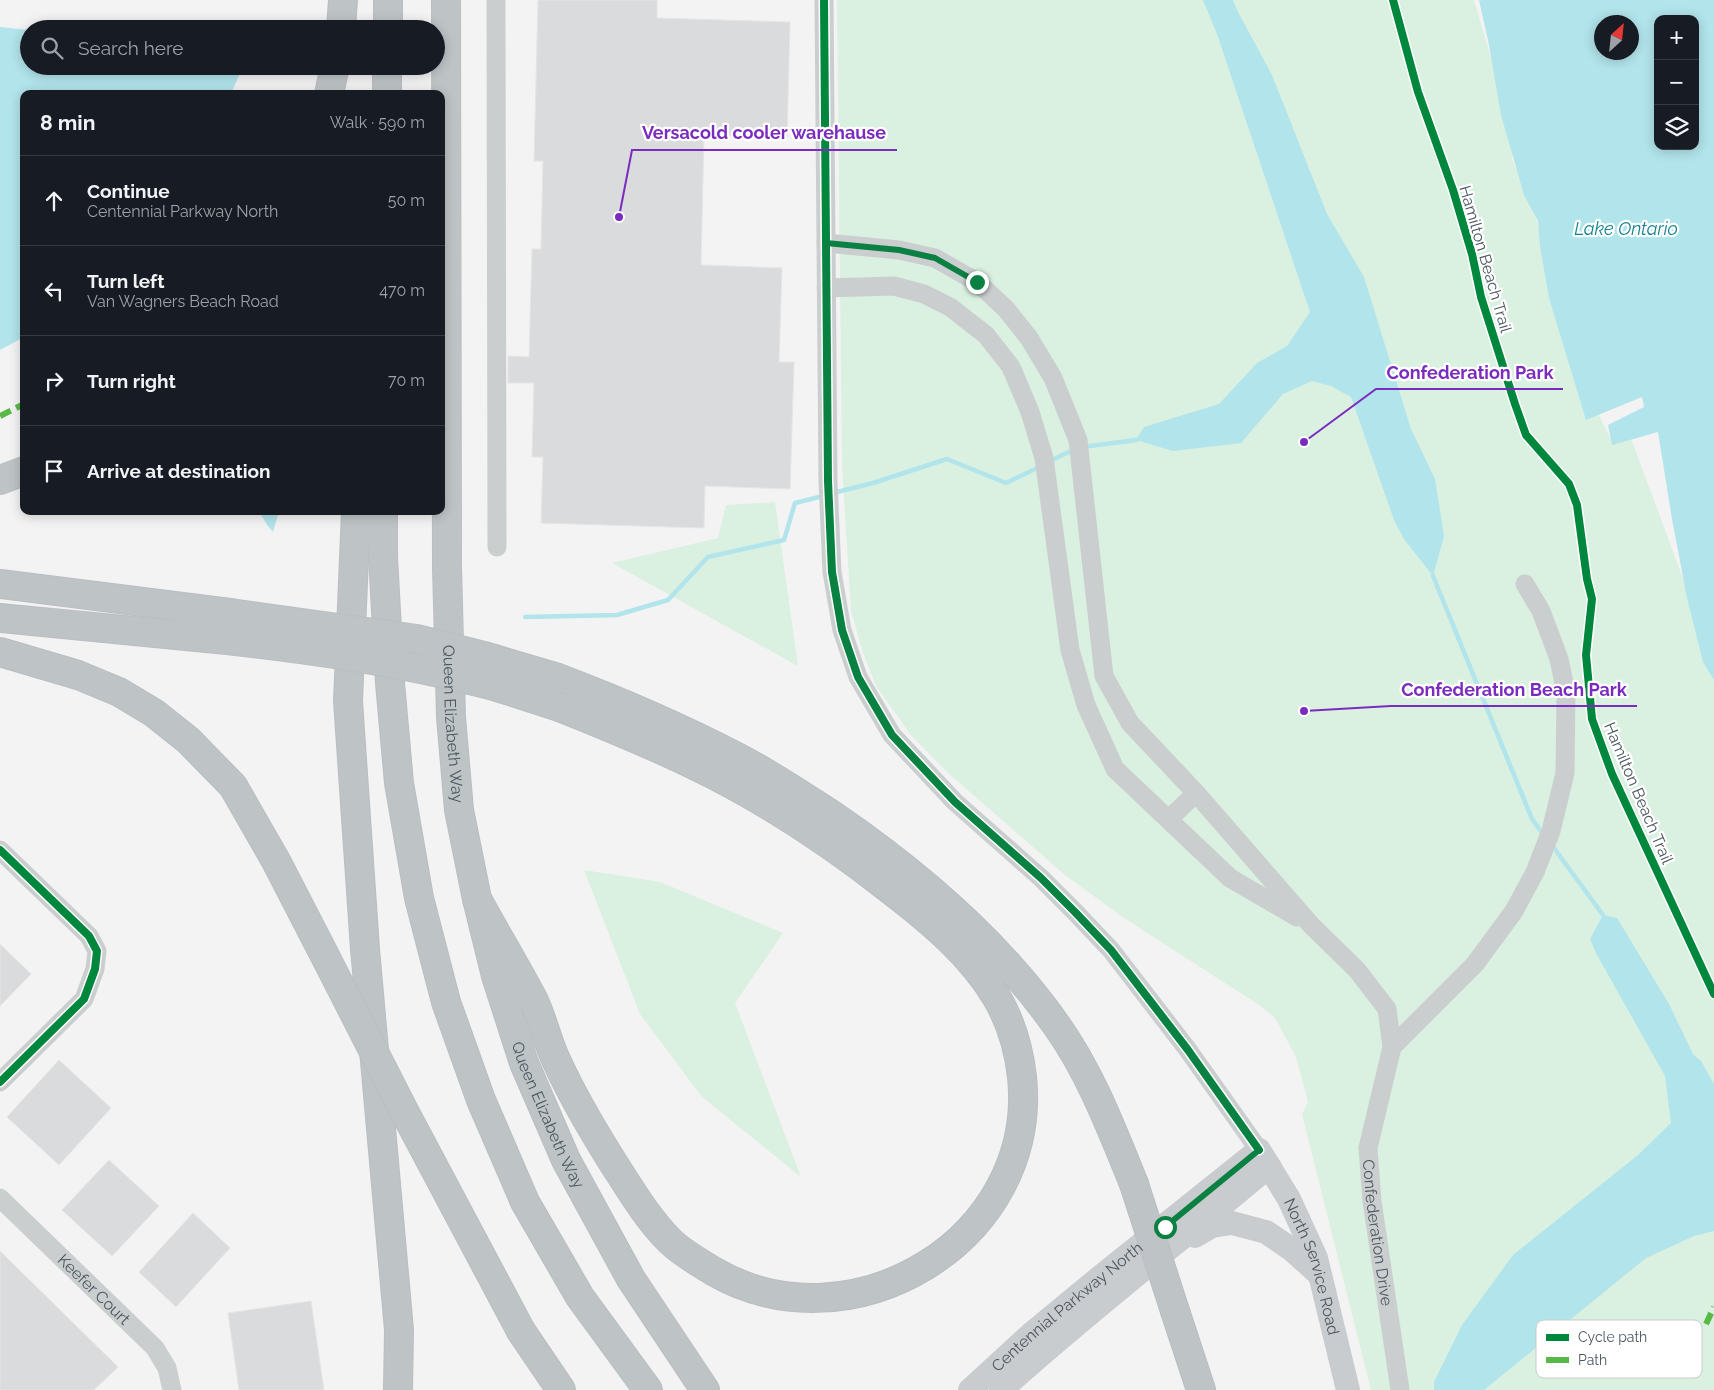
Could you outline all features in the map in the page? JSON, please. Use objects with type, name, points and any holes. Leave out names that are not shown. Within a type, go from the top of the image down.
[{"type":"highway","points":[[341,20],[343,0]]},
{"type":"highway","points":[[388,0],[388,20]]},
{"type":"highway","name":"Queen Elizabeth Way","points":[[446,0],[447,566],[451,717],[459,810],[477,899],[496,976],[524,1063],[566,1160],[630,1280],[705,1390]]},
{"type":"highway","points":[[330,90],[333,75]]},
{"type":"highway","points":[[387,75],[387,90]]},
{"type":"highway","points":[[0,480],[20,472]]},
{"type":"highway","points":[[356,515],[348,701],[365,949],[399,1330],[398,1390]]},
{"type":"highway","points":[[383,515],[383,557],[389,673],[399,783],[419,898],[446,1002],[481,1100],[525,1202],[580,1297],[648,1390]]},
{"type":"highway","points":[[0,584],[417,639],[484,656],[558,678],[620,702],[737,757],[792,789],[870,841],[931,890],[980,935],[1022,980],[1058,1027],[1078,1060],[1108,1121],[1134,1184],[1201,1390]]},
{"type":"highway","points":[[0,618],[323,651],[410,666],[487,684],[562,708],[634,737],[697,766],[774,808],[852,859],[917,910],[960,949],[982,974],[999,1001],[1010,1025],[1020,1056],[1023,1091],[1022,1120],[1016,1150],[1000,1186],[980,1218],[956,1243],[936,1260],[895,1282],[856,1295],[824,1298],[795,1297],[761,1292],[728,1280],[698,1262],[671,1242],[641,1206],[585,1117],[556,1060],[534,1002],[477,899]]},
{"type":"highway","points":[[0,652],[78,675],[119,692],[154,713],[188,740],[233,786],[276,860],[403,1109],[521,1331],[561,1390]]},
{"type":"main road","name":"Centennial Parkway North","points":[[1001,1390],[1033,1361],[1173,1245],[1264,1158]]},
{"type":"main road","name":"Centennial Parkway North","points":[[970,1390],[1030,1335],[1099,1278],[1264,1158]]},
{"type":"main road","name":"North Service Road","points":[[1264,1158],[1289,1199],[1316,1258],[1348,1390]]},
{"type":"main road","points":[[1173,1245],[1188,1241],[1212,1226],[1232,1222],[1266,1232],[1294,1252],[1320,1276]]},
{"type":"street","points":[[496,0],[497,547]]},
{"type":"street","points":[[824,0],[828,481],[832,572],[842,630],[858,677],[898,742],[956,802],[1041,878],[1111,950],[1188,1050],[1264,1158]]},
{"type":"street","points":[[826,243],[899,250],[935,258],[977,282],[1006,309],[1029,338],[1053,378],[1078,440],[1104,676],[1130,722],[1196,792],[1311,926],[1357,970],[1387,1010],[1392,1047]]},
{"type":"street","points":[[826,288],[894,286],[924,294],[950,307],[986,335],[1011,367],[1030,412],[1044,458],[1070,650],[1086,705],[1115,769],[1230,878],[1311,926]]},
{"type":"street","points":[[986,335],[1006,309]]},
{"type":"street","points":[[1392,1047],[1475,964],[1514,911],[1535,872],[1551,831],[1565,773],[1566,693],[1556,651],[1541,611],[1525,584]]},
{"type":"street","points":[[1168,819],[1196,792]]},
{"type":"street","points":[[0,850],[89,936],[96,951],[96,969],[84,999],[0,1082]]},
{"type":"street","name":"Confederation Drive","points":[[1392,1047],[1368,1148],[1372,1201],[1400,1390]]},
{"type":"street","name":"Keefer Court","points":[[0,1198],[154,1348],[167,1368],[172,1390]]},
{"type":"green space","points":[[837,0],[1474,0],[1509,119],[1512,159],[1539,226],[1592,401],[1611,440],[1629,433],[1714,662],[1714,1390],[1371,1390],[1302,1114],[1308,1102],[1296,1057],[1275,1018],[1259,1005],[1124,918],[1065,875],[948,773],[911,735],[876,686],[863,653],[851,611],[842,467]]},
{"type":"green space","points":[[775,502],[798,666],[612,563],[718,538],[726,505]]},
{"type":"green space","points":[[584,870],[660,882],[783,933],[735,1003],[801,1177],[702,1097],[640,1014]]},
{"type":"water","points":[[1203,0],[1233,0],[1272,75],[1327,214],[1364,277],[1411,429],[1435,479],[1444,536],[1433,576],[1404,539],[1394,520],[1351,397],[1331,386],[1312,381],[1283,394],[1241,443],[1173,451],[1136,440],[1144,427],[1219,404],[1257,363],[1287,346],[1310,312],[1217,34]]},
{"type":"water","name":"Lake Ontario","points":[[1479,0],[1714,0],[1714,680],[1703,662],[1687,598],[1658,432],[1612,445],[1608,425],[1644,407],[1642,397],[1586,420],[1549,298],[1540,246],[1538,221],[1524,195],[1501,115]]},
{"type":"water","points":[[0,27],[20,29],[20,75],[239,75],[233,90],[20,90],[20,339],[0,350]]},
{"type":"water","points":[[261,515],[278,515],[273,532]]},
{"type":"water","points":[[1603,915],[1617,918],[1669,1004],[1693,1054],[1701,1061],[1714,1084],[1714,1231],[1694,1236],[1646,1258],[1570,1320],[1536,1320],[1536,1348],[1484,1390],[1434,1390],[1434,1382],[1462,1325],[1513,1255],[1638,1155],[1671,1123],[1665,1076],[1590,939]]},
{"type":"building","points":[[538,0],[657,0],[657,18],[790,22],[787,137],[704,135],[701,265],[782,268],[779,362],[794,362],[790,489],[705,486],[704,528],[541,523],[543,457],[532,457],[534,383],[508,383],[508,356],[529,357],[532,249],[541,249],[543,161],[534,161]]},
{"type":"building","points":[[0,944],[31,974],[0,1006]]},
{"type":"building","points":[[59,1060],[111,1108],[59,1165],[7,1117]]},
{"type":"building","points":[[109,1160],[159,1206],[112,1256],[62,1210]]},
{"type":"building","points":[[193,1213],[230,1248],[176,1307],[139,1272]]},
{"type":"building","points":[[0,1251],[118,1367],[94,1390],[0,1390]]},
{"type":"building","points":[[311,1301],[324,1390],[239,1390],[228,1313]]},
{"type":"waterway","points":[[1082,447],[1136,440]]},
{"type":"waterway","points":[[1048,462],[1075,449]]},
{"type":"waterway","points":[[833,493],[873,483],[947,459],[1006,483],[1039,467]]},
{"type":"waterway","points":[[525,617],[617,615],[668,600],[708,557],[784,540],[795,503],[823,496]]},
{"type":"waterway","points":[[1433,576],[1532,819],[1543,834]]},
{"type":"waterway","points":[[1551,844],[1603,915]]},
{"type":"marked path","points":[[0,416],[20,406]]},
{"type":"marked path","points":[[1706,1324],[1714,1307]]},
{"type":"cycle path","points":[[824,0],[828,481],[832,572],[842,630],[858,677],[892,735],[955,802],[1041,878],[1111,950],[1188,1050],[1259,1150]]},
{"type":"cycle path","name":"Hamilton Beach Trail","points":[[1393,0],[1418,92],[1453,190],[1472,254],[1481,297],[1526,435],[1569,484],[1577,505],[1587,579],[1592,599],[1586,655],[1592,719],[1612,774],[1714,994]]},
{"type":"cycle path","points":[[0,850],[89,936],[97,951],[95,969],[84,999],[0,1082]]},
{"type":"place","name":"Versacold cooler warehause","points":[[619,217]]},
{"type":"place","name":"Confederation Park","points":[[1304,442]]},
{"type":"place","name":"Confederation Beach Park","points":[[1304,711]]},
{"type":"route","points":[[977,282],[935,258],[899,250],[826,243],[828,481],[832,572],[842,630],[858,677],[892,735],[956,802],[1041,878],[1111,950],[1188,1050],[1259,1150],[1165,1227]]}]
